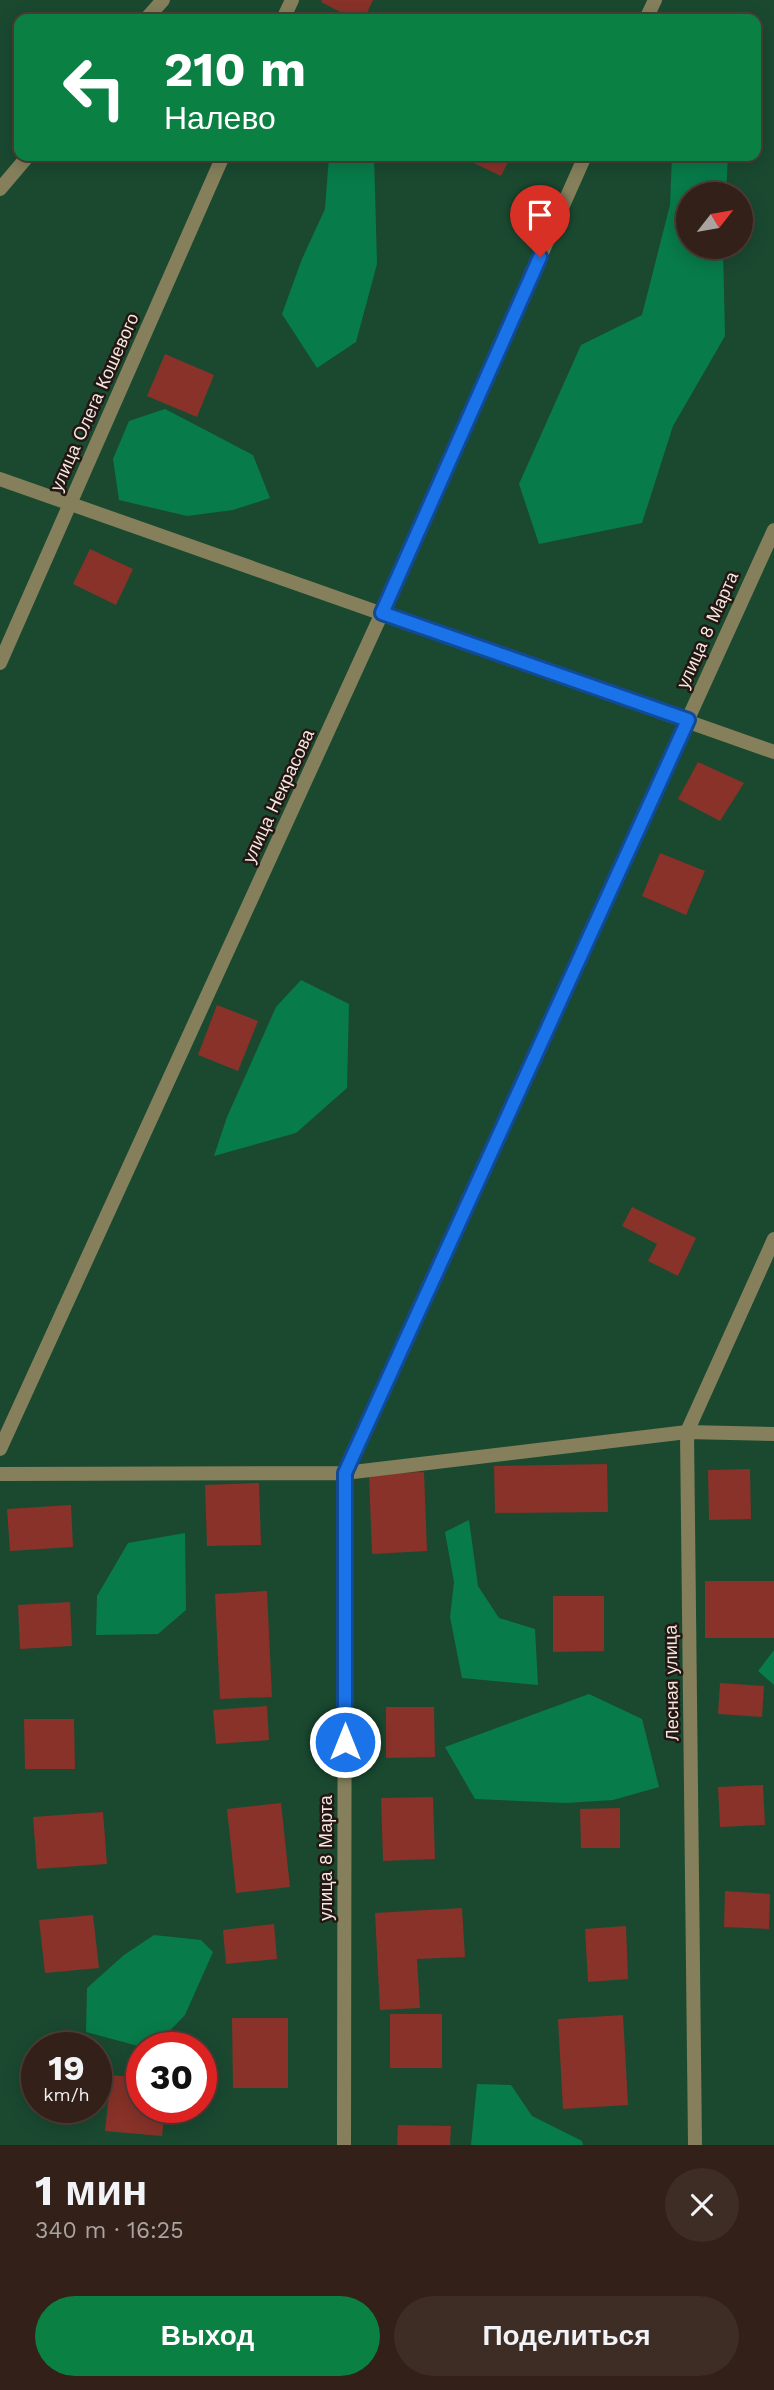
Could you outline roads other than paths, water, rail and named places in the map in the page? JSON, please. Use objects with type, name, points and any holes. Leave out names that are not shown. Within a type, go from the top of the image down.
[{"type":"street","points":[[150,14],[163,0]]},
{"type":"street","points":[[0,189],[24,161]]},
{"type":"street","name":"улица Олега Кошевого","points":[[0,663],[221,161]]},
{"type":"street","name":"улица Некрасова","points":[[0,1449],[382,613],[583,161]]},
{"type":"street","points":[[0,479],[774,752]]},
{"type":"street","name":"улица 8 Марта","points":[[344,2145],[345,1473],[774,530]]},
{"type":"street","name":"Лесная улица","points":[[695,2145],[687,1432],[774,1239]]},
{"type":"street","points":[[0,1474],[345,1473],[687,1432],[774,1434]]}]
